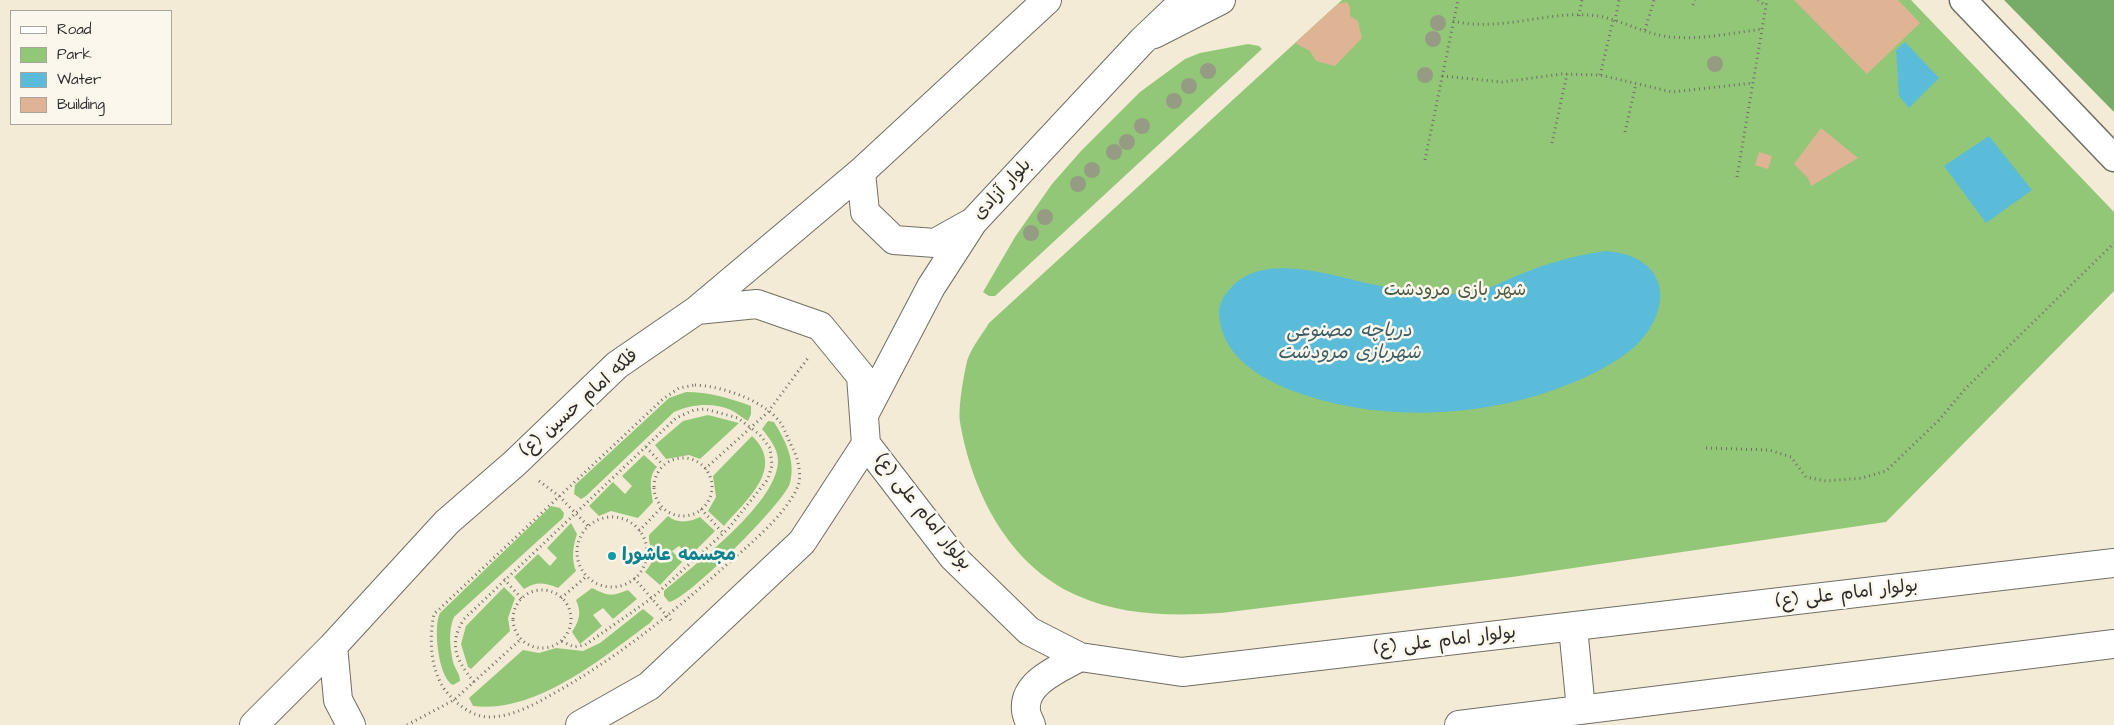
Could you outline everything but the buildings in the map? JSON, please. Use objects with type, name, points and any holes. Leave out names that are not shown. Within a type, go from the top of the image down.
[{"type":"main road","points":[[697,310],[861,172],[1047,0]]},
{"type":"main road","name":"بلوار آزادی","points":[[866,413],[931,288],[973,222],[1142,41],[1185,0]]},
{"type":"main road","points":[[1142,41],[1221,0]]},
{"type":"main road","points":[[861,172],[865,212],[894,240],[935,243],[973,222]]},
{"type":"main road","name":"فلکه امام حسین (ع)","points":[[254,725],[334,646],[447,522],[515,463],[617,365],[697,310],[756,304],[820,326],[861,376],[866,413],[866,444]]},
{"type":"main road","points":[[580,725],[649,686],[802,542],[866,444]]},
{"type":"main road","name":"بولوار امام علی (ع)","points":[[866,444],[953,557],[1029,631],[1080,657],[1182,672],[2114,563]]},
{"type":"main road","points":[[1573,627],[1581,710]]},
{"type":"main road","points":[[1460,725],[2114,644]]},
{"type":"main road","points":[[334,646],[338,700],[351,725]]},
{"type":"main road","points":[[1031,725],[1026,709],[1032,688],[1044,678],[1080,657]]},
{"type":"street","points":[[1964,0],[2114,158]]},
{"type":"path","points":[[1425,160],[1458,0]]},
{"type":"path","points":[[1579,16],[1582,0]]},
{"type":"path","points":[[1600,75],[1619,0]]},
{"type":"path","points":[[1645,30],[1654,0]]},
{"type":"path","points":[[1693,5],[1695,0]]},
{"type":"path","points":[[1758,0],[1766,6]]},
{"type":"path","points":[[1737,177],[1767,0]]},
{"type":"path","points":[[1453,21],[1467,24],[1501,24],[1552,17],[1597,16],[1670,38],[1714,36],[1762,29]]},
{"type":"path","points":[[1442,76],[1502,82],[1567,74],[1600,75],[1672,92],[1753,83]]},
{"type":"path","points":[[1552,143],[1567,74]]},
{"type":"path","points":[[1625,132],[1636,84]]},
{"type":"path","points":[[1706,448],[1769,450],[1791,457],[1806,477],[1826,481],[1862,478],[1886,471],[1939,420],[1965,389],[2114,243]]},
{"type":"path","points":[[705,469],[768,412],[826,334]]},
{"type":"path","points":[[695,385],[713,386],[749,400],[768,412],[781,424],[795,453],[798,467],[798,485],[780,512],[755,542],[668,616],[610,660],[540,702],[510,713],[488,717],[468,711],[454,700],[442,685],[435,669],[431,630],[434,614],[559,496],[663,398],[679,388],[695,385]]},
{"type":"path","points":[[474,682],[462,667],[456,651],[455,632],[464,619],[574,512],[676,418],[694,410],[705,409],[738,418],[760,435],[770,448],[772,465],[768,479],[756,496],[723,533],[652,598],[584,645],[574,647],[561,641]]},
{"type":"path","points":[[646,447],[663,466]]},
{"type":"path","points":[[686,458],[696,461],[705,469],[711,478],[712,490],[708,501],[701,510],[690,515],[679,516],[662,507],[654,493],[654,487],[658,472],[663,466],[675,459],[686,458]]},
{"type":"path","points":[[515,463],[559,496],[588,526]]},
{"type":"path","points":[[639,531],[662,507]]},
{"type":"path","points":[[701,510],[723,533]]},
{"type":"path","points":[[615,517],[626,520],[639,531],[643,536],[646,548],[646,560],[640,572],[634,578],[619,586],[606,586],[594,582],[586,576],[578,562],[576,549],[579,538],[588,526],[604,518],[615,517]]},
{"type":"path","points":[[561,598],[586,576]]},
{"type":"path","points":[[634,578],[668,616],[689,648]]},
{"type":"path","points":[[504,579],[522,599]]},
{"type":"path","points":[[545,590],[561,598],[570,611],[571,622],[568,633],[561,641],[550,647],[538,648],[527,644],[521,638],[514,625],[513,614],[522,599],[534,591],[545,590]]},
{"type":"path","points":[[407,725],[454,700],[521,638]]},
{"type":"green space","name":"شهر بازی مرودشت","points":[[1342,0],[1911,0],[2114,212],[2114,291],[1886,522],[1512,577],[1221,613],[1166,614],[1129,611],[1093,602],[1076,595],[1052,582],[1031,565],[1013,546],[997,524],[984,500],[966,449],[960,422],[961,394],[969,355],[989,323]]},
{"type":"green space","points":[[2004,0],[2114,0],[2114,112]]},
{"type":"green space","points":[[1248,44],[1259,46],[1262,49],[995,296],[989,296],[983,292],[1015,237],[1052,184],[1081,151],[1140,92],[1185,59],[1200,53]]},
{"type":"green space","points":[[686,392],[711,394],[743,403],[751,406],[751,414],[748,421],[724,407],[710,405],[688,407],[674,412],[586,496],[581,499],[574,494],[575,485],[669,398]]},
{"type":"green space","points":[[708,415],[739,423],[700,459],[689,455],[666,459],[655,445],[683,421]]},
{"type":"green space","points":[[768,421],[774,422],[782,436],[792,466],[790,483],[784,494],[754,529],[713,569],[694,586],[669,602],[664,596],[664,591],[713,550],[749,515],[773,480],[778,458],[771,441],[762,429]]},
{"type":"green space","points":[[752,436],[761,448],[765,460],[764,472],[751,495],[724,526],[708,511],[716,497],[713,476]]},
{"type":"green space","points":[[644,455],[657,467],[651,479],[653,502],[638,518],[611,511],[599,516],[589,506],[613,482],[625,494],[632,486],[622,476]]},
{"type":"green space","points":[[551,506],[560,508],[564,513],[563,518],[454,617],[450,633],[450,645],[453,662],[460,681],[453,685],[448,680],[440,663],[437,629],[440,613]]},
{"type":"green space","points":[[668,516],[675,520],[684,521],[700,517],[715,531],[690,556],[679,546],[672,551],[682,562],[660,585],[645,572],[650,566],[653,557],[649,535]]},
{"type":"green space","points":[[571,523],[577,534],[573,552],[573,562],[576,571],[558,588],[541,584],[524,589],[514,577],[538,554],[550,566],[557,558],[547,548]]},
{"type":"green space","points":[[504,587],[515,598],[508,618],[510,631],[471,669],[468,667],[461,644],[466,626]]},
{"type":"green space","points":[[592,588],[610,595],[628,590],[637,599],[613,619],[603,608],[593,615],[602,626],[580,644],[572,632],[579,617],[576,600]]},
{"type":"green space","points":[[643,609],[654,618],[650,623],[590,667],[567,681],[520,701],[497,706],[473,706],[469,698],[523,650],[539,653],[556,648],[583,651],[600,643]]},
{"type":"water","points":[[1905,42],[1939,78],[1909,108],[1899,96],[1896,50]]},
{"type":"water","points":[[1989,136],[2032,190],[1986,223],[1944,166]]},
{"type":"water","name":"دریاچه مصنوعی شهربازی مرودشت","points":[[1606,251],[1631,256],[1647,266],[1657,280],[1660,296],[1657,313],[1649,330],[1635,346],[1617,360],[1581,379],[1542,394],[1501,404],[1459,411],[1416,413],[1373,410],[1332,403],[1280,386],[1255,372],[1234,353],[1221,329],[1219,310],[1225,295],[1243,277],[1260,271],[1280,268],[1301,269],[1381,286],[1457,294],[1481,291],[1549,264]]},
{"type":"place","name":"مجسمه عاشورا","points":[[612,556]]}]
